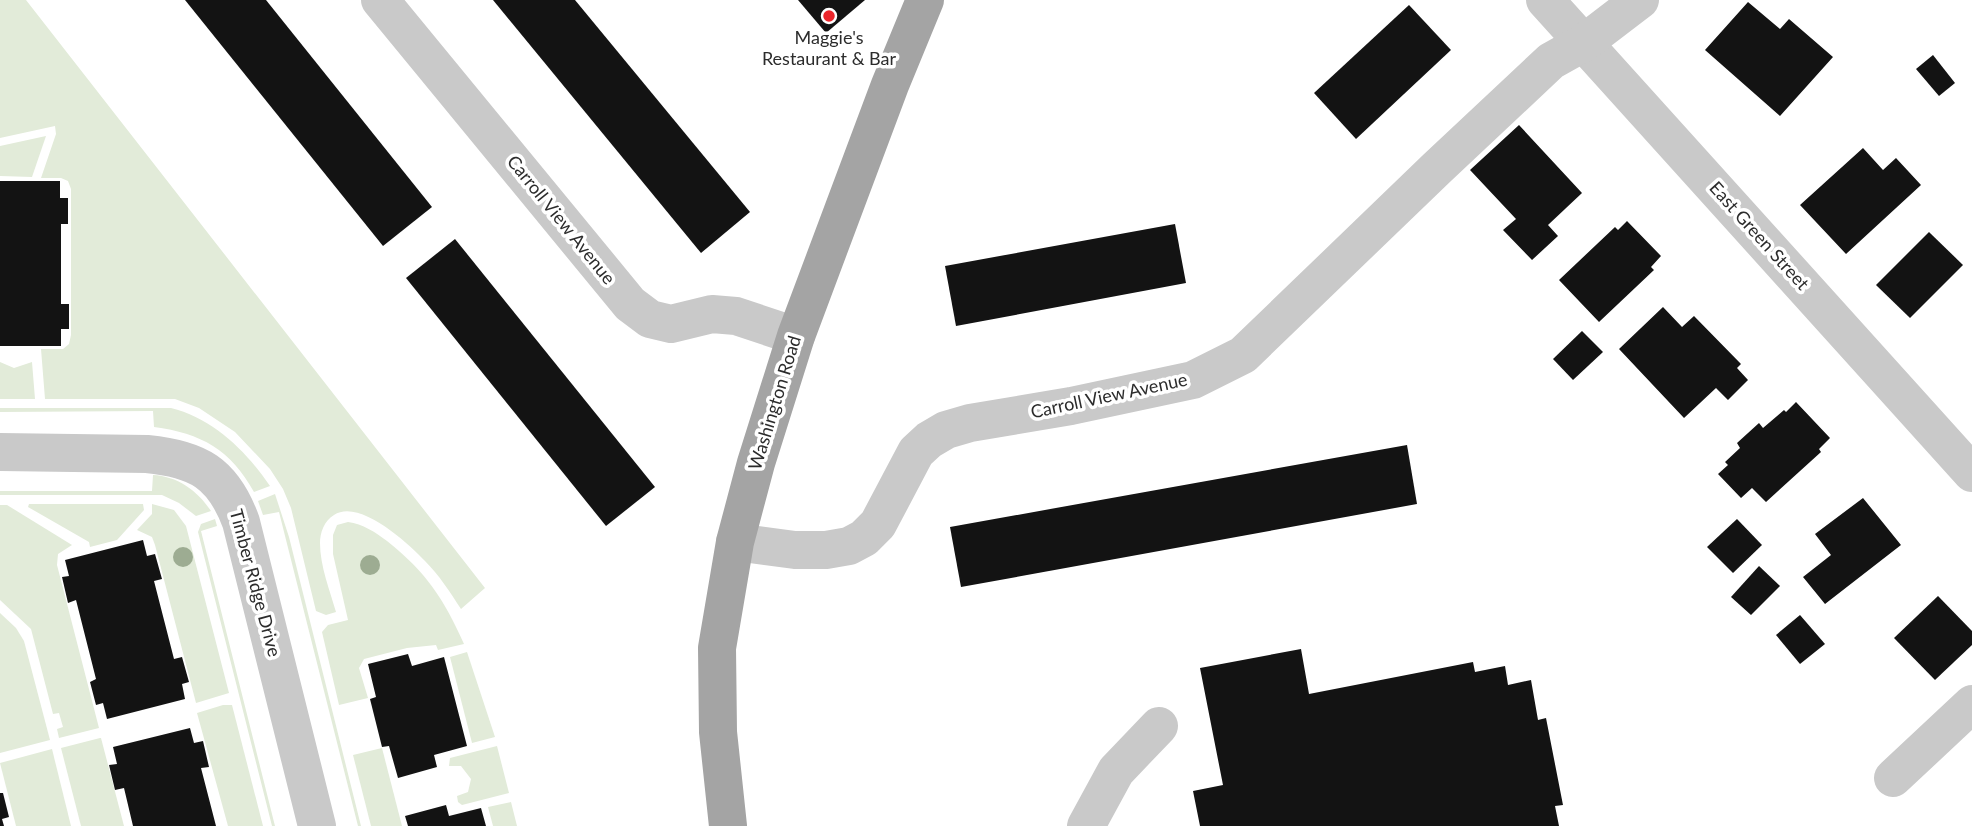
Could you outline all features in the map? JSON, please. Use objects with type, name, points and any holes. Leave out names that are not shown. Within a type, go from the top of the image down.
[{"type":"main road","name":"Washington Road","points":[[728,826],[718,732],[717,648],[735,542],[756,463],[796,336],[890,85],[925,0]]},
{"type":"street","name":"Carroll View Avenue","points":[[380,0],[630,304],[650,319],[671,324],[712,314],[736,316],[796,336]]},
{"type":"street","name":"East Green Street","points":[[1545,0],[1972,473]]},
{"type":"street","name":"Carroll View Avenue","points":[[735,542],[795,550],[826,550],[849,546],[864,538],[878,524],[916,452],[946,430],[1193,380],[1244,355],[1551,61],[1585,42],[1640,0]]},
{"type":"street","name":"Timber Ridge Drive","points":[[0,452],[167,456],[186,460],[206,471],[223,486],[235,505],[241,522],[317,826]]},
{"type":"street","points":[[1892,778],[1972,704]]},
{"type":"street","points":[[1086,826],[1116,771],[1159,726]]},
{"type":"green space","points":[[0,0],[26,0],[485,588],[461,609],[435,572],[407,544],[369,517],[344,511],[328,520],[320,539],[323,569],[336,612],[326,615],[316,611],[291,508],[283,489],[270,469],[235,432],[199,408],[175,399],[45,399],[41,349],[63,349],[69,344],[71,335],[71,189],[68,181],[61,178],[41,178],[56,134],[55,126],[0,138]]},
{"type":"green space","points":[[46,136],[32,177],[0,176],[0,146]]},
{"type":"green space","points":[[0,362],[14,368],[32,362],[35,399],[0,399]]},
{"type":"green space","points":[[0,408],[171,408],[201,420],[228,438],[251,461],[270,486],[254,492],[235,465],[213,446],[186,434],[154,427],[153,411],[0,412]]},
{"type":"green space","points":[[153,475],[170,478],[186,486],[200,497],[211,511],[196,516],[179,503],[162,495],[0,495],[0,491],[152,491]]},
{"type":"green space","points":[[275,494],[289,537],[361,826],[358,826],[279,512],[263,515],[258,501]]},
{"type":"green space","points":[[29,504],[143,504],[144,510],[117,540],[90,547],[89,542],[28,507]]},
{"type":"green space","points":[[152,504],[174,510],[186,526],[229,693],[196,703],[155,545],[152,537],[137,530],[152,514]]},
{"type":"green space","points":[[0,505],[7,505],[72,545],[58,554],[57,565],[99,728],[59,738],[57,729],[63,727],[59,713],[53,714],[31,629],[0,600]]},
{"type":"green space","points":[[215,519],[217,526],[201,531],[275,826],[272,826],[198,532],[201,524]]},
{"type":"green space","points":[[348,522],[378,535],[413,564],[433,587],[464,644],[438,650],[436,645],[407,648],[364,659],[359,668],[368,698],[339,705],[322,632],[328,625],[348,620],[333,554],[333,535],[337,525]]},
{"type":"green space","points":[[0,613],[16,628],[24,641],[50,740],[0,753]]},
{"type":"green space","points":[[467,652],[495,737],[472,743],[450,657]]},
{"type":"green space","points":[[232,705],[263,826],[228,826],[197,713]]},
{"type":"green space","points":[[101,738],[124,826],[81,826],[61,748]]},
{"type":"green space","points":[[497,746],[509,793],[462,805],[457,796],[468,792],[471,779],[461,766],[449,766],[450,758]]},
{"type":"green space","points":[[382,748],[402,826],[371,826],[353,755]]},
{"type":"green space","points":[[52,749],[71,826],[16,826],[0,763]]},
{"type":"green space","points":[[511,802],[517,826],[493,826],[488,807]]},
{"type":"building","points":[[185,0],[266,0],[432,207],[383,246]]},
{"type":"building","points":[[493,0],[575,0],[750,212],[701,253]]},
{"type":"building","name":"Maggie's Restaurant & Bar","points":[[798,0],[865,0],[826,33]]},
{"type":"building","points":[[1748,2],[1780,29],[1789,19],[1833,57],[1780,116],[1705,50]]},
{"type":"building","points":[[1409,5],[1451,50],[1356,139],[1314,93]]},
{"type":"building","points":[[1933,55],[1955,83],[1939,96],[1916,69]]},
{"type":"building","points":[[1519,125],[1582,193],[1548,225],[1558,236],[1532,260],[1503,230],[1516,219],[1470,170]]},
{"type":"building","points":[[1863,148],[1883,170],[1896,158],[1921,185],[1846,254],[1800,205]]},
{"type":"building","points":[[0,181],[60,181],[60,198],[68,198],[68,224],[61,224],[61,304],[69,304],[69,329],[61,329],[61,346],[0,346]]},
{"type":"building","points":[[1627,221],[1661,256],[1651,267],[1654,270],[1599,322],[1559,280],[1615,227],[1618,230]]},
{"type":"building","points":[[1175,224],[1186,283],[956,326],[945,266]]},
{"type":"building","points":[[1929,232],[1963,265],[1910,318],[1876,285]]},
{"type":"building","points":[[455,239],[655,487],[606,526],[406,278]]},
{"type":"building","points":[[1663,307],[1682,327],[1694,316],[1741,364],[1737,368],[1748,380],[1728,400],[1716,388],[1684,418],[1619,349]]},
{"type":"building","points":[[1582,331],[1603,352],[1573,380],[1553,359]]},
{"type":"building","points":[[1796,402],[1830,438],[1819,449],[1821,452],[1766,502],[1752,488],[1741,498],[1718,474],[1728,465],[1725,462],[1740,448],[1737,443],[1759,423],[1763,428]]},
{"type":"building","points":[[1407,445],[1417,504],[961,587],[950,527]]},
{"type":"building","points":[[1863,498],[1901,545],[1825,604],[1803,577],[1831,555],[1815,534]]},
{"type":"building","points":[[1737,519],[1762,545],[1733,573],[1707,547]]},
{"type":"building","points":[[143,540],[147,556],[155,554],[162,579],[154,581],[174,659],[182,657],[189,682],[182,684],[185,699],[107,719],[103,703],[96,705],[90,682],[96,679],[76,600],[68,603],[62,577],[69,576],[65,560]]},
{"type":"building","points":[[1759,566],[1780,586],[1751,615],[1731,597]]},
{"type":"building","points":[[1938,596],[1972,631],[1972,645],[1935,680],[1894,638]]},
{"type":"building","points":[[1800,615],[1825,644],[1800,664],[1776,635]]},
{"type":"building","points":[[1301,649],[1309,694],[1473,662],[1475,672],[1505,666],[1508,685],[1531,680],[1538,720],[1546,718],[1563,805],[1555,806],[1559,826],[1200,826],[1193,791],[1223,785],[1200,668]]},
{"type":"building","points":[[408,654],[412,666],[444,657],[467,746],[434,755],[437,767],[398,778],[389,746],[382,747],[370,699],[376,697],[368,664]]},
{"type":"building","points":[[190,728],[194,743],[203,741],[209,767],[201,768],[216,826],[133,826],[124,788],[115,790],[109,765],[117,764],[113,747]]},
{"type":"building","points":[[0,793],[3,793],[9,817],[2,819],[4,826],[0,826]]},
{"type":"building","points":[[446,805],[449,816],[481,808],[486,826],[408,826],[405,816]]},
{"type":"place","name":"Maggie's Restaurant & Bar","points":[[829,16]]}]
